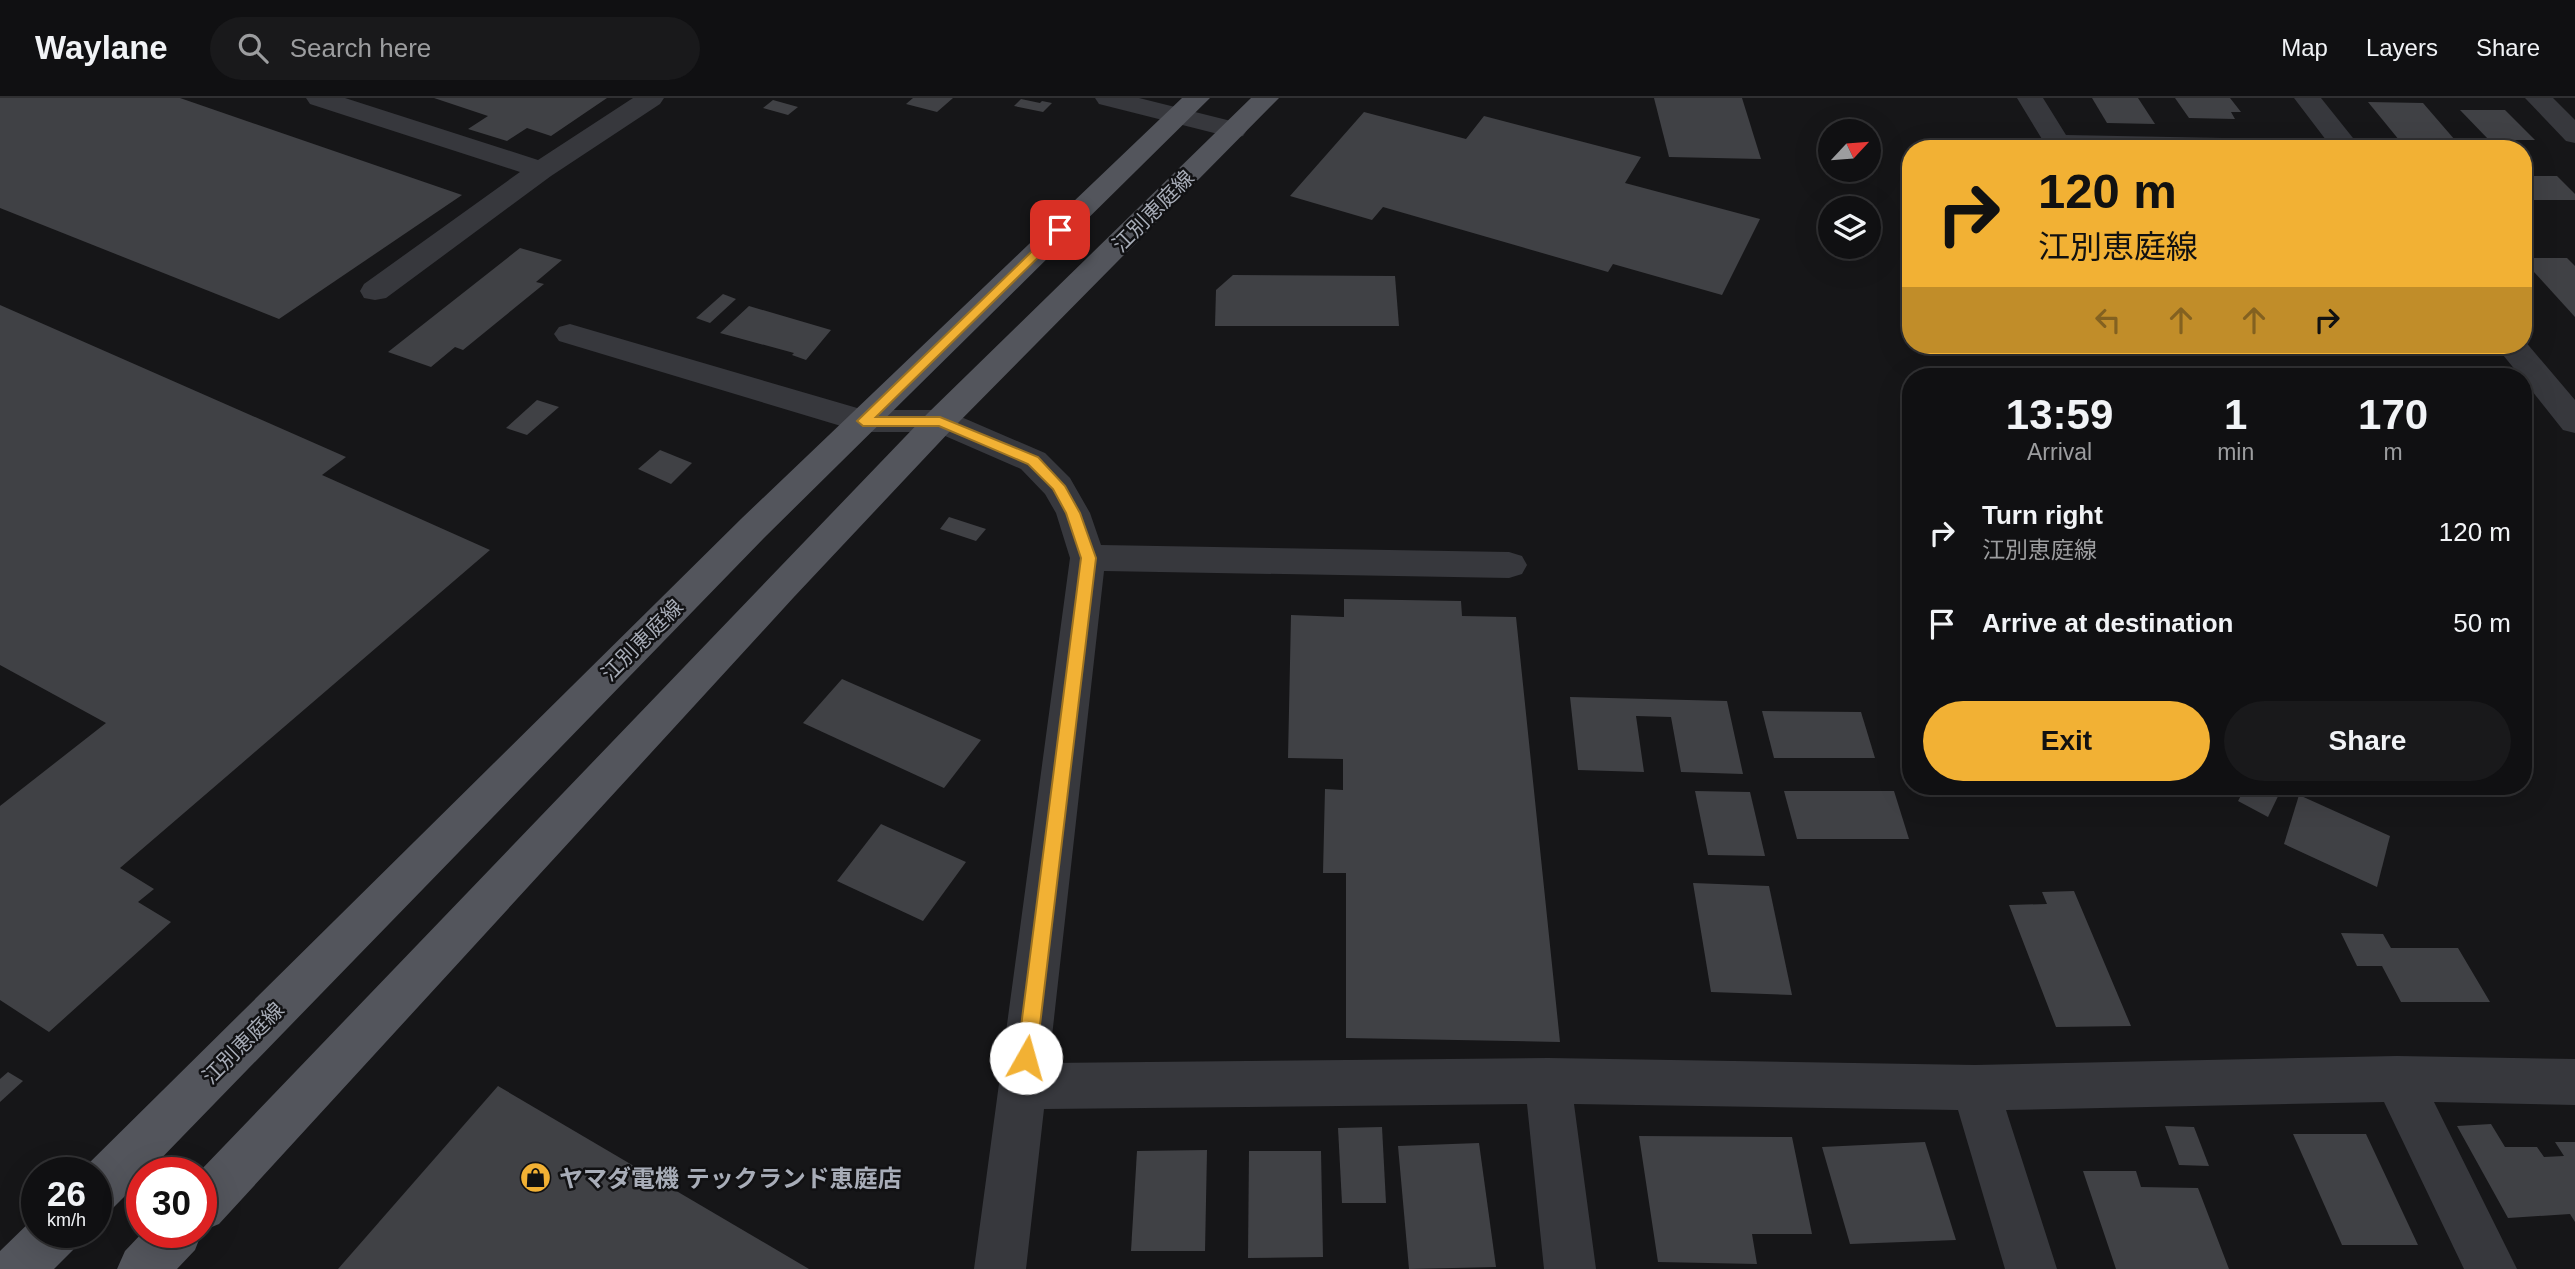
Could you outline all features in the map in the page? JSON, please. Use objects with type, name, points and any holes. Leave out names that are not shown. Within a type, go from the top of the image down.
[{"type":"main road","name":"江別恵庭線","points":[[217,1189],[940,421],[1266,98]]},
{"type":"main road","name":"江別恵庭線","points":[[112,1175],[754,527],[1187,107]]},
{"type":"main road","points":[[18,1269],[39,1248]]},
{"type":"main road","points":[[143,1269],[162,1248]]},
{"type":"street","points":[[319,98],[541,170]]},
{"type":"street","points":[[375,290],[541,170],[651,98]]},
{"type":"street","points":[[1108,98],[1187,107],[1234,130]]},
{"type":"street","points":[[2030,98],[2055,140]]},
{"type":"street","points":[[2307,98],[2341,140]]},
{"type":"street","points":[[2538,98],[2575,135]]},
{"type":"street","points":[[570,334],[863,421],[940,421],[1033,460],[1058,486],[1073,513],[1088,558],[1000,1269]]},
{"type":"street","points":[[2518,354],[2530,368]]},
{"type":"street","points":[[2532,370],[2575,422]]},
{"type":"street","points":[[1088,558],[1509,565]]},
{"type":"street","points":[[1023,1086],[1548,1081],[1975,1088],[2397,1079],[2575,1082]]},
{"type":"street","points":[[2397,1079],[2491,1269]]},
{"type":"street","points":[[1548,1081],[1570,1269]]},
{"type":"street","points":[[1975,1088],[2031,1269]]},
{"type":"building","points":[[0,98],[180,98],[462,195],[279,319],[0,208]]},
{"type":"building","points":[[434,98],[607,98],[551,136],[527,128],[507,141],[468,129],[488,116]]},
{"type":"building","points":[[913,98],[953,98],[937,112],[906,104]]},
{"type":"building","points":[[1654,98],[1742,98],[1761,159],[1669,157]]},
{"type":"building","points":[[2092,98],[2138,98],[2155,124],[2107,123]]},
{"type":"building","points":[[2175,98],[2230,98],[2241,112],[2231,112],[2235,119],[2189,118]]},
{"type":"building","points":[[1021,99],[1052,103],[1043,112],[1014,106]]},
{"type":"building","points":[[773,100],[798,107],[788,115],[763,108]]},
{"type":"building","points":[[2368,102],[2423,103],[2455,140],[2399,140]]},
{"type":"building","points":[[2460,110],[2505,110],[2535,140],[2489,140]]},
{"type":"building","points":[[1364,112],[1466,139],[1484,116],[1641,157],[1625,183],[1760,219],[1722,295],[1613,264],[1608,272],[1383,207],[1372,220],[1290,196]]},
{"type":"building","points":[[2532,176],[2557,176],[2575,194],[2575,200],[2532,200]]},
{"type":"building","points":[[520,248],[562,260],[536,282],[544,284],[463,350],[455,347],[431,367],[388,352]]},
{"type":"building","points":[[2532,258],[2567,258],[2575,266],[2575,317],[2532,270]]},
{"type":"building","points":[[1233,275],[1395,276],[1399,326],[1215,326],[1216,290]]},
{"type":"building","points":[[723,294],[736,299],[710,323],[696,318]]},
{"type":"building","points":[[0,305],[346,457],[322,475],[490,550],[120,868],[154,889],[138,902],[171,922],[49,1032],[0,1000],[0,806],[106,723],[0,665]]},
{"type":"building","points":[[749,306],[831,330],[806,360],[792,355],[794,353],[720,333]]},
{"type":"building","points":[[537,400],[559,407],[527,435],[506,428]]},
{"type":"building","points":[[660,450],[692,463],[671,484],[638,469]]},
{"type":"building","points":[[949,517],[986,529],[976,541],[940,529]]},
{"type":"building","points":[[1344,599],[1461,601],[1462,616],[1516,617],[1560,1042],[1346,1038],[1346,873],[1323,873],[1325,789],[1343,790],[1343,759],[1288,758],[1291,615],[1344,617]]},
{"type":"building","points":[[842,679],[981,740],[944,788],[803,723]]},
{"type":"building","points":[[1570,697],[1727,701],[1743,774],[1681,772],[1671,717],[1636,716],[1644,772],[1578,770]]},
{"type":"building","points":[[1762,711],[1861,712],[1875,758],[1774,758]]},
{"type":"building","points":[[1695,791],[1750,792],[1765,856],[1708,855]]},
{"type":"building","points":[[1784,791],[1894,791],[1909,839],[1797,839]]},
{"type":"building","points":[[2241,795],[2279,795],[2268,817],[2238,801]]},
{"type":"building","points":[[2299,795],[2390,836],[2377,887],[2284,844]]},
{"type":"building","points":[[881,824],[966,862],[923,921],[837,881]]},
{"type":"building","points":[[1693,883],[1769,886],[1792,995],[1711,992]]},
{"type":"building","points":[[2074,891],[2131,1026],[2056,1027],[2009,905],[2047,904],[2042,892]]},
{"type":"building","points":[[2341,933],[2383,934],[2391,948],[2458,948],[2490,1002],[2401,1002],[2382,966],[2357,966]]},
{"type":"building","points":[[8,1072],[23,1081],[0,1102],[0,1079]]},
{"type":"building","name":"ヤマダ電機 テックランド恵庭店","points":[[498,1086],[809,1269],[338,1269]]},
{"type":"building","points":[[2491,1124],[2505,1147],[2537,1147],[2544,1157],[2564,1156],[2555,1142],[2575,1142],[2575,1222],[2570,1214],[2508,1218],[2457,1126]]},
{"type":"building","points":[[2165,1126],[2194,1127],[2209,1166],[2179,1165]]},
{"type":"building","points":[[1382,1127],[1386,1203],[1342,1203],[1338,1128]]},
{"type":"building","points":[[2293,1134],[2366,1134],[2418,1245],[2342,1245]]},
{"type":"building","points":[[1639,1136],[1792,1137],[1812,1234],[1752,1234],[1757,1264],[1658,1262]]},
{"type":"building","points":[[1925,1142],[1956,1240],[1850,1244],[1822,1147]]},
{"type":"building","points":[[1479,1143],[1496,1267],[1409,1269],[1398,1146]]},
{"type":"building","points":[[1207,1150],[1205,1251],[1131,1251],[1137,1151]]},
{"type":"building","points":[[1249,1151],[1321,1151],[1323,1257],[1248,1258]]},
{"type":"building","points":[[2083,1171],[2136,1171],[2141,1187],[2198,1188],[2229,1269],[2116,1269]]},
{"type":"place","name":"ヤマダ電機 テックランド恵庭店","points":[[536,1178]]},
{"type":"route","points":[[1026,1058],[1088,558],[1073,513],[1058,486],[1033,460],[940,421],[863,421],[1060,230]]}]
